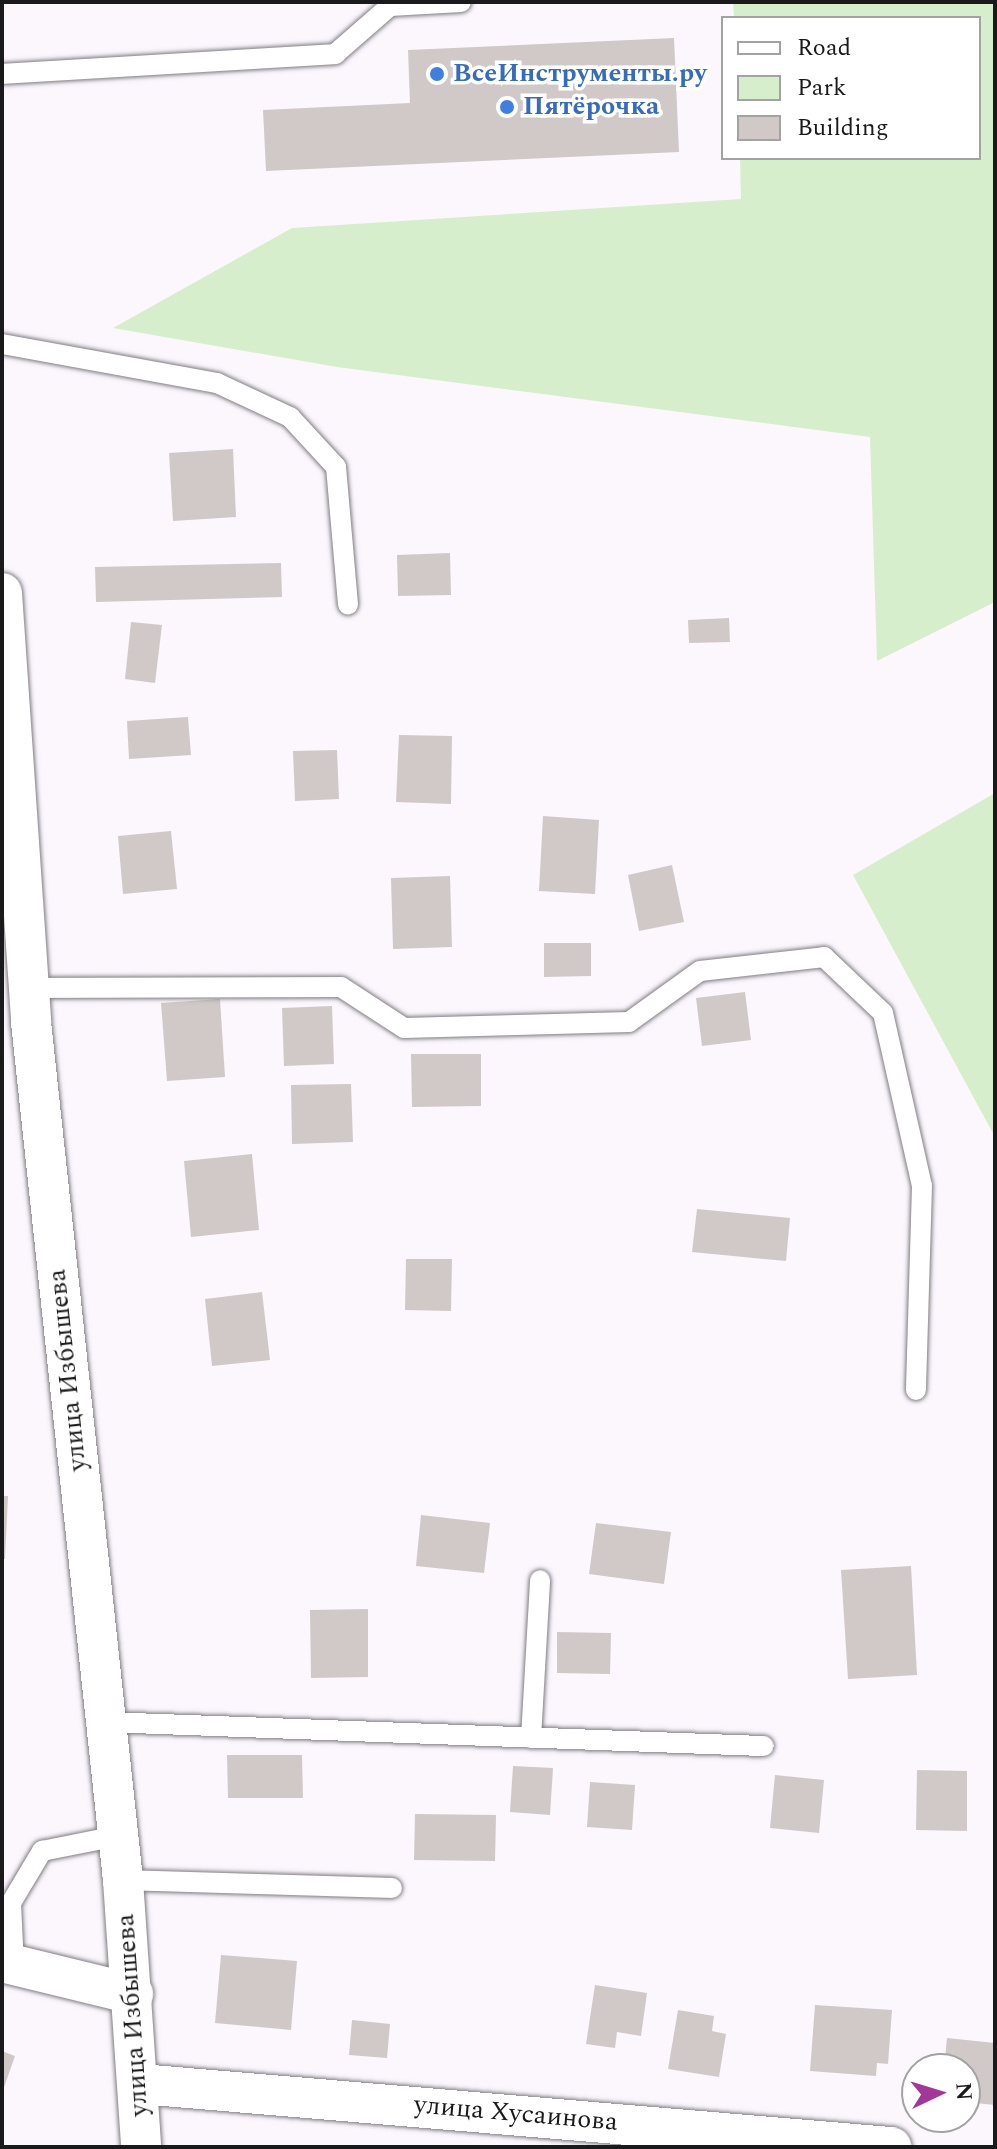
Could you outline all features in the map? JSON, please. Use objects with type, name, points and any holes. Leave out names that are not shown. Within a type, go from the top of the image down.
[{"type":"street","name":"улица Избышева","points":[[2,593],[29,988],[123,1880],[140,2084],[141,2147]]},
{"type":"street","points":[[8,1964],[133,1994]]},
{"type":"street","name":"улица Хусаинова","points":[[140,2084],[891,2147]]},
{"type":"lane","points":[[2,74],[335,54],[390,6],[461,2]]},
{"type":"lane","points":[[2,344],[217,383],[290,417],[336,467],[348,604]]},
{"type":"lane","points":[[29,988],[341,987],[404,1028],[629,1022],[700,971],[824,957],[883,1013],[922,1186],[916,1390]]},
{"type":"lane","points":[[531,1738],[540,1580]]},
{"type":"lane","points":[[105,1722],[764,1746]]},
{"type":"lane","points":[[8,1964],[11,1903],[42,1851],[117,1836]]},
{"type":"lane","points":[[123,1880],[392,1888]]},
{"type":"green space","points":[[733,2],[995,2],[995,602],[877,661],[870,437],[337,367],[113,328],[292,228],[741,199],[740,160],[981,160],[981,16],[734,16]]},
{"type":"green space","points":[[995,793],[995,1137],[853,875]]},
{"type":"building","name":"Пятёрочка","points":[[674,38],[679,152],[266,171],[263,110],[410,103],[408,50]]},
{"type":"building","points":[[233,449],[236,517],[173,521],[169,453]]},
{"type":"building","points":[[450,553],[451,595],[398,596],[397,555]]},
{"type":"building","points":[[281,563],[282,597],[96,602],[95,567]]},
{"type":"building","points":[[729,618],[730,642],[689,643],[688,620]]},
{"type":"building","points":[[131,622],[162,625],[155,683],[125,679]]},
{"type":"building","points":[[188,717],[191,755],[129,759],[127,721]]},
{"type":"building","points":[[399,735],[452,736],[451,804],[396,802]]},
{"type":"building","points":[[337,750],[339,799],[295,801],[293,751]]},
{"type":"building","points":[[543,816],[599,820],[595,894],[539,891]]},
{"type":"building","points":[[171,831],[177,889],[123,894],[118,836]]},
{"type":"building","points":[[672,865],[684,922],[639,931],[628,875]]},
{"type":"building","points":[[450,876],[452,947],[393,949],[391,878]]},
{"type":"building","points":[[544,943],[591,943],[591,976],[544,977]]},
{"type":"building","points":[[745,992],[751,1040],[702,1046],[696,998]]},
{"type":"building","points":[[220,999],[225,1077],[167,1081],[161,1003]]},
{"type":"building","points":[[332,1006],[334,1064],[284,1066],[282,1008]]},
{"type":"building","points":[[411,1054],[481,1054],[481,1106],[412,1107]]},
{"type":"building","points":[[351,1084],[353,1142],[292,1144],[291,1085]]},
{"type":"building","points":[[252,1154],[259,1230],[191,1237],[184,1161]]},
{"type":"building","points":[[697,1209],[790,1218],[786,1261],[692,1252]]},
{"type":"building","points":[[406,1259],[452,1259],[451,1311],[405,1310]]},
{"type":"building","points":[[262,1292],[270,1360],[212,1366],[205,1299]]},
{"type":"building","points":[[2,1496],[8,1496],[5,1559],[2,1559]]},
{"type":"building","points":[[421,1515],[490,1523],[484,1573],[416,1566]]},
{"type":"building","points":[[596,1523],[671,1532],[664,1584],[589,1574]]},
{"type":"building","points":[[911,1566],[917,1675],[848,1679],[841,1570]]},
{"type":"building","points":[[368,1609],[368,1677],[311,1678],[310,1610]]},
{"type":"building","points":[[557,1632],[611,1633],[610,1674],[557,1673]]},
{"type":"building","points":[[227,1755],[302,1755],[303,1798],[228,1798]]},
{"type":"building","points":[[513,1766],[553,1768],[550,1815],[510,1812]]},
{"type":"building","points":[[917,1770],[967,1771],[967,1831],[916,1830]]},
{"type":"building","points":[[775,1775],[824,1780],[819,1833],[770,1828]]},
{"type":"building","points":[[590,1782],[635,1785],[632,1830],[587,1827]]},
{"type":"building","points":[[415,1814],[496,1815],[495,1861],[414,1860]]},
{"type":"building","points":[[221,1955],[297,1961],[291,2030],[215,2023]]},
{"type":"building","points":[[595,1985],[647,1993],[641,2036],[617,2032],[615,2048],[586,2044]]},
{"type":"building","points":[[815,2005],[892,2010],[888,2064],[877,2063],[876,2076],[810,2071]]},
{"type":"building","points":[[678,2010],[714,2016],[712,2031],[726,2034],[719,2077],[668,2069]]},
{"type":"building","points":[[352,2020],[390,2024],[387,2058],[349,2055]]},
{"type":"building","points":[[947,2038],[995,2043],[995,2105],[981,2104],[981,2053],[946,2053]]},
{"type":"building","points":[[2,2051],[15,2056],[2,2093]]},
{"type":"place","name":"ВсеИнструменты.ру","points":[[437,74]]},
{"type":"place","name":"Пятёрочка","points":[[507,107]]}]
